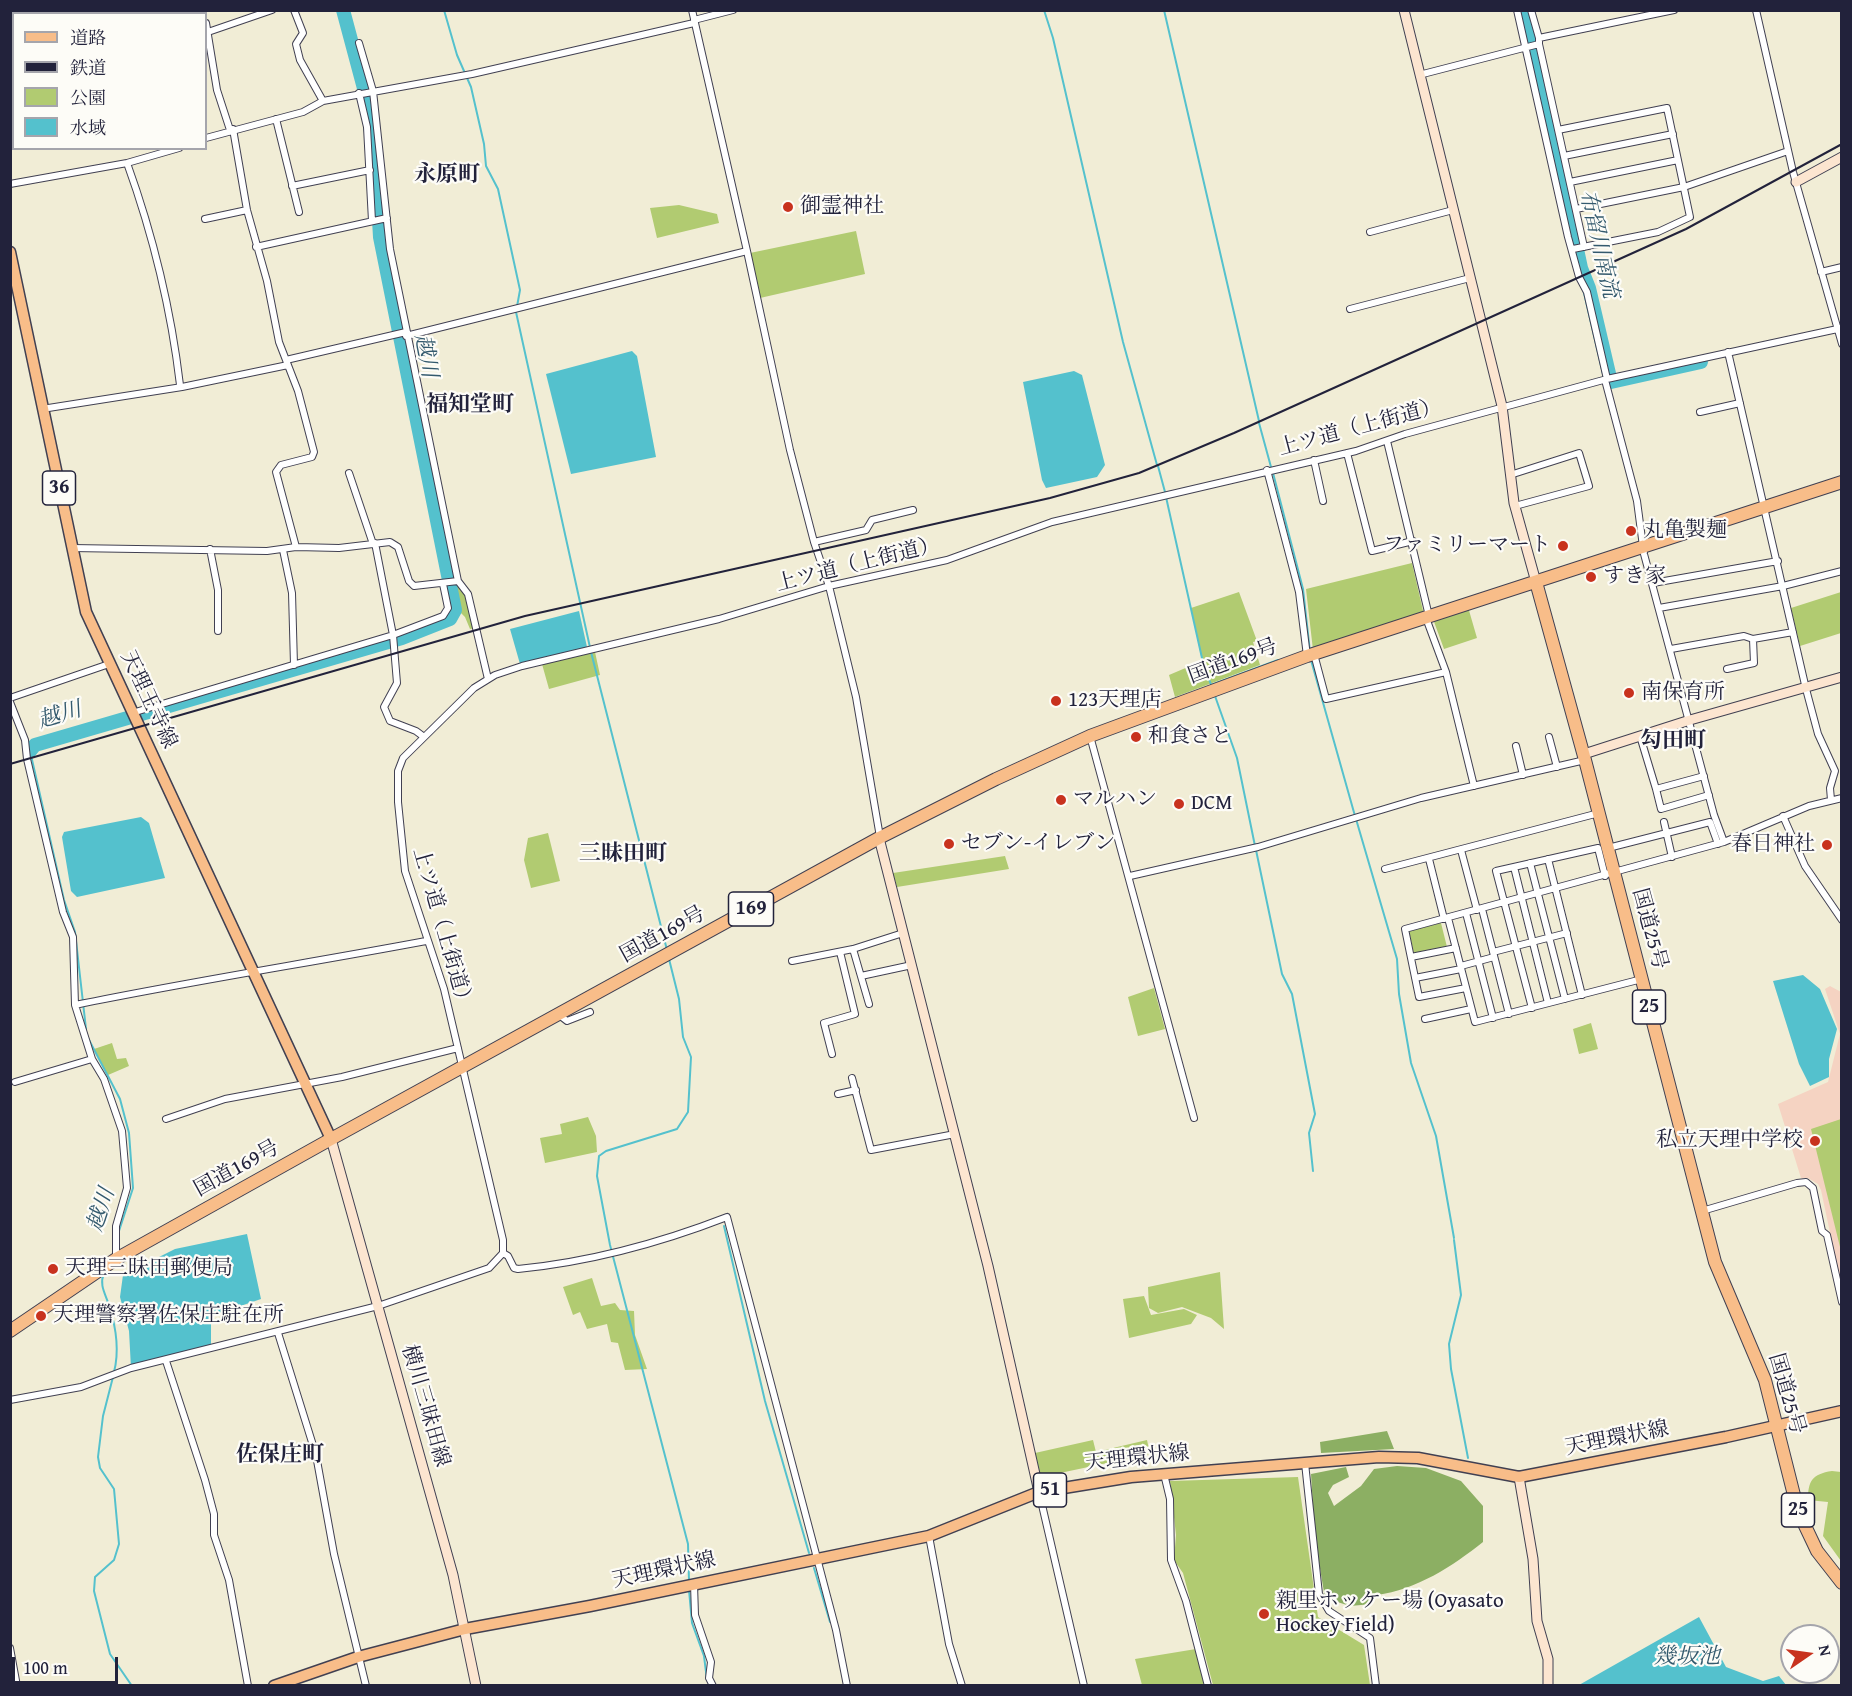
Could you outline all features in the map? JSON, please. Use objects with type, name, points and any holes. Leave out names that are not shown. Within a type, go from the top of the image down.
[{"type":"highway","points":[[1536,582],[1842,482]]},
{"type":"highway","name":"国道169号","points":[[10,1331],[116,1259],[879,838],[996,779],[1090,736],[1310,655],[1536,582]]},
{"type":"highway","name":"国道25号","points":[[1536,582],[1585,757],[1608,848],[1610,875],[1642,979],[1701,1212],[1723,1281],[1765,1380],[1806,1532],[1842,1583]]},
{"type":"main road","name":"天理王寺線","points":[[10,252],[86,612],[307,1083],[331,1139]]},
{"type":"main road","name":"天理環状線","points":[[274,1686],[358,1657],[465,1629],[929,1536],[1039,1492],[1107,1480],[1379,1457],[1418,1458],[1519,1478],[1776,1427],[1842,1411]]},
{"type":"street","points":[[208,32],[272,10]]},
{"type":"street","points":[[294,10],[303,33],[296,44],[300,60],[322,101]]},
{"type":"street","points":[[692,10],[790,450],[814,542],[829,586],[856,697],[878,816],[879,838],[956,1134],[1084,1686]]},
{"type":"street","points":[[207,138],[232,129],[303,112],[322,101],[472,74],[733,10]]},
{"type":"street","points":[[1404,10],[1502,406],[1515,506],[1536,582]]},
{"type":"street","points":[[1516,10],[1568,237],[1574,249],[1579,277],[1587,292],[1636,501],[1643,547],[1721,843]]},
{"type":"street","points":[[1531,10],[1584,247]]},
{"type":"street","points":[[1419,75],[1525,47],[1539,41],[1674,10]]},
{"type":"street","points":[[1756,10],[1788,151],[1821,272],[1840,328],[1842,344]]},
{"type":"street","points":[[207,28],[217,90],[232,129],[247,210],[267,281],[279,342],[314,452],[312,457],[281,465],[276,472],[296,547]]},
{"type":"street","points":[[359,43],[373,91],[387,218],[406,334],[458,581],[468,594],[488,679]]},
{"type":"street","points":[[359,93],[367,127],[372,221]]},
{"type":"street","points":[[1558,130],[1667,108],[1690,217],[1658,232],[1574,249]]},
{"type":"street","points":[[276,119],[299,212]]},
{"type":"street","points":[[1564,156],[1673,134]]},
{"type":"street","points":[[10,184],[127,163],[172,150]]},
{"type":"street","points":[[1576,209],[1684,187],[1788,151]]},
{"type":"street","points":[[1796,182],[1842,157]]},
{"type":"street","points":[[1570,182],[1678,160]]},
{"type":"street","points":[[127,163],[164,286],[174,332],[180,385]]},
{"type":"street","points":[[292,186],[383,169]]},
{"type":"street","points":[[205,219],[247,210]]},
{"type":"street","points":[[1371,232],[1453,210]]},
{"type":"street","points":[[256,247],[387,218]]},
{"type":"street","points":[[42,409],[180,385],[287,363],[747,251]]},
{"type":"street","points":[[1821,272],[1842,267]]},
{"type":"street","points":[[1350,309],[1470,278]]},
{"type":"street","name":"上ツ道（上街道）","points":[[503,1253],[503,1240],[444,989],[426,941],[405,871],[398,802],[398,771],[403,758],[474,687],[522,666],[719,619],[829,586],[947,560],[1049,523],[1347,453],[1502,406],[1606,380],[1840,328]]},
{"type":"street","points":[[1728,352],[1806,689],[1818,734],[1835,771],[1830,788],[1831,800]]},
{"type":"street","points":[[1700,412],[1740,403]]},
{"type":"street","points":[[1387,441],[1413,541],[1428,617],[1446,672],[1474,786]]},
{"type":"street","points":[[1347,453],[1372,551],[1413,541]]},
{"type":"street","points":[[1510,475],[1580,453],[1589,486],[1515,506]]},
{"type":"street","points":[[1314,460],[1323,501]]},
{"type":"street","points":[[1267,470],[1299,592],[1310,655],[1326,699],[1446,672]]},
{"type":"street","points":[[348,473],[374,544],[393,635],[397,683],[384,707],[386,715],[395,724],[417,731],[424,737]]},
{"type":"street","points":[[814,542],[866,530],[872,520],[913,510]]},
{"type":"street","points":[[71,548],[283,550],[296,547],[339,548],[390,542],[398,547],[409,580],[414,586],[458,581]]},
{"type":"street","points":[[210,549],[218,590],[218,631]]},
{"type":"street","points":[[283,550],[292,593],[294,665]]},
{"type":"street","points":[[1653,583],[1778,561]]},
{"type":"street","points":[[1659,608],[1784,586],[1842,571]]},
{"type":"street","points":[[134,717],[393,635],[443,616],[448,608],[443,584]]},
{"type":"street","points":[[1671,649],[1744,636],[1753,639],[1793,632]]},
{"type":"street","points":[[1727,669],[1754,663],[1753,639]]},
{"type":"street","points":[[109,664],[10,700],[25,740],[27,759],[63,912],[73,937],[75,1005],[92,1059],[115,1105],[122,1131],[127,1188],[116,1226],[116,1259]]},
{"type":"street","points":[[1130,876],[1258,847],[1421,798],[1557,767],[1690,720],[1842,677]]},
{"type":"street","points":[[1090,736],[1130,876],[1194,1118]]},
{"type":"street","points":[[1549,736],[1557,767]]},
{"type":"street","points":[[1640,736],[1661,810],[1709,795]]},
{"type":"street","points":[[1516,746],[1523,776]]},
{"type":"street","points":[[1656,789],[1704,776]]},
{"type":"street","points":[[1466,988],[1419,997],[1405,929],[1538,895],[1721,843],[1783,816],[1842,798]]},
{"type":"street","points":[[1385,870],[1599,813]]},
{"type":"street","points":[[1783,816],[1805,866],[1842,920]]},
{"type":"street","points":[[1664,822],[1672,857]]},
{"type":"street","points":[[1608,848],[1710,822],[1721,843]]},
{"type":"street","points":[[1532,1008],[1496,871],[1598,848],[1610,875]]},
{"type":"street","points":[[1461,850],[1494,954],[1509,1014]]},
{"type":"street","points":[[1429,858],[1475,1022],[1642,979]]},
{"type":"street","points":[[1548,859],[1582,994]]},
{"type":"street","points":[[1530,863],[1565,999]]},
{"type":"street","points":[[1514,867],[1548,1004]]},
{"type":"street","points":[[1466,913],[1493,1018]]},
{"type":"street","points":[[792,962],[853,949],[903,933]]},
{"type":"street","points":[[1415,978],[1461,967],[1515,946],[1567,933]]},
{"type":"street","points":[[75,1005],[253,970],[312,963],[426,941]]},
{"type":"street","points":[[1411,957],[1456,948]]},
{"type":"street","points":[[853,949],[869,1004]]},
{"type":"street","points":[[832,1054],[824,1023],[855,1014],[840,952]]},
{"type":"street","points":[[861,976],[912,965]]},
{"type":"street","points":[[1425,1019],[1472,1009]]},
{"type":"street","points":[[558,1014],[561,1019],[567,1021],[590,1012]]},
{"type":"street","points":[[166,1119],[225,1099],[307,1083],[458,1048]]},
{"type":"street","points":[[15,1082],[92,1059]]},
{"type":"street","points":[[852,1078],[871,1150],[956,1134]]},
{"type":"street","points":[[838,1094],[856,1090]]},
{"type":"street","name":"横川三昧田線","points":[[331,1139],[435,1509],[465,1629],[476,1686]]},
{"type":"street","points":[[1701,1212],[1806,1182],[1813,1188],[1822,1231],[1827,1235],[1842,1302]]},
{"type":"street","points":[[10,1400],[81,1387],[131,1368],[378,1306],[489,1268],[503,1253],[508,1256],[514,1268],[518,1269],[568,1263],[633,1247],[727,1217],[836,1630],[847,1686]]},
{"type":"street","points":[[278,1332],[316,1455],[334,1554],[366,1686]]},
{"type":"street","points":[[166,1361],[205,1479],[214,1514],[214,1535],[230,1580],[248,1686]]},
{"type":"street","points":[[1305,1463],[1319,1594],[1329,1611],[1370,1638],[1376,1686]]},
{"type":"street","points":[[1164,1474],[1170,1499],[1171,1560],[1186,1601],[1208,1686]]},
{"type":"street","points":[[1519,1478],[1533,1559],[1537,1621],[1548,1659],[1548,1686]]},
{"type":"street","points":[[929,1536],[949,1644],[962,1686]]},
{"type":"street","points":[[694,1584],[695,1615],[711,1662],[710,1678],[713,1686]]},
{"type":"street","points":[[11,1650],[17,1686]]},
{"type":"shaded area","name":"私立天理中学校","points":[[1830,986],[1841,992],[1840,1280],[1821,1190],[1818,1184],[1808,1178],[1801,1178],[1778,1104],[1828,1082],[1840,1034],[1825,989]]},
{"type":"green space","points":[[679,205],[717,214],[719,223],[657,238],[650,208]]},
{"type":"green space","points":[[856,231],[865,274],[760,298],[750,253]]},
{"type":"green space","points":[[1412,563],[1424,615],[1313,650],[1306,589]]},
{"type":"green space","points":[[457,581],[465,589],[476,628],[470,629],[465,617],[454,606],[450,583]]},
{"type":"green space","points":[[1239,592],[1257,641],[1253,642],[1260,665],[1175,697],[1169,675],[1202,661],[1191,608]]},
{"type":"green space","points":[[1841,592],[1841,633],[1800,646],[1791,608]]},
{"type":"green space","points":[[1468,607],[1477,638],[1444,649],[1433,619]]},
{"type":"green space","points":[[595,652],[600,675],[549,689],[542,664]]},
{"type":"green space","points":[[548,833],[560,881],[531,888],[524,860],[528,838]]},
{"type":"green space","points":[[1005,856],[1009,869],[897,887],[893,873]]},
{"type":"green space","points":[[1441,923],[1447,947],[1414,954],[1409,931]]},
{"type":"green space","points":[[1154,988],[1165,1029],[1138,1036],[1128,997]]},
{"type":"green space","points":[[1591,1023],[1598,1049],[1579,1054],[1573,1029]]},
{"type":"green space","points":[[112,1043],[117,1059],[126,1058],[129,1066],[108,1075],[94,1049]]},
{"type":"green space","points":[[588,1117],[596,1136],[597,1152],[545,1163],[540,1138],[562,1134],[560,1124]]},
{"type":"green space","points":[[1842,1119],[1841,1251],[1811,1129]]},
{"type":"green space","points":[[1220,1272],[1224,1329],[1211,1318],[1182,1307],[1158,1313],[1149,1308],[1148,1287]]},
{"type":"green space","points":[[592,1278],[601,1306],[615,1303],[620,1310],[634,1311],[635,1335],[647,1369],[625,1370],[618,1343],[611,1342],[607,1324],[587,1329],[580,1312],[573,1315],[563,1287]]},
{"type":"green space","points":[[1144,1296],[1151,1315],[1184,1309],[1197,1315],[1191,1324],[1129,1338],[1123,1299]]},
{"type":"green space","points":[[1387,1431],[1394,1449],[1321,1453],[1320,1442]]},
{"type":"green space","points":[[1093,1440],[1096,1452],[1147,1440],[1150,1454],[1041,1477],[1035,1453]]},
{"type":"green space","points":[[1397,1466],[1426,1468],[1461,1481],[1483,1506],[1483,1542],[1433,1576],[1406,1588],[1377,1595],[1372,1604],[1350,1606],[1325,1598],[1315,1539],[1311,1474],[1346,1467],[1349,1477],[1333,1485],[1328,1493],[1334,1506],[1361,1486],[1374,1469]]},
{"type":"green space","points":[[1832,1471],[1841,1472],[1841,1561],[1823,1536],[1828,1502],[1808,1500],[1812,1480],[1820,1474]]},
{"type":"green space","points":[[1298,1477],[1318,1617],[1364,1645],[1370,1685],[1213,1685],[1183,1573],[1174,1560],[1176,1535],[1170,1481]]},
{"type":"green space","points":[[1196,1649],[1204,1685],[1142,1685],[1135,1659]]},
{"type":"water","points":[[632,351],[637,356],[656,457],[571,474],[546,374]]},
{"type":"water","points":[[1074,371],[1082,375],[1105,465],[1097,477],[1046,488],[1042,480],[1023,382]]},
{"type":"water","points":[[579,611],[587,647],[520,664],[510,629]]},
{"type":"water","points":[[141,817],[149,823],[165,878],[77,897],[71,891],[62,837],[64,832]]},
{"type":"water","points":[[1803,975],[1820,989],[1837,1029],[1829,1059],[1829,1077],[1810,1086],[1799,1064],[1773,981]]},
{"type":"water","points":[[247,1234],[261,1299],[211,1316],[211,1350],[131,1368],[129,1331],[120,1297],[123,1275],[175,1249]]},
{"type":"water","name":"幾坂池","points":[[1699,1617],[1726,1667],[1763,1681],[1779,1676],[1780,1684],[1786,1685],[1579,1685]]},
{"type":"waterway","name":"越川","points":[[30,751],[35,745],[402,638],[450,619],[455,610],[380,237],[376,168],[366,96],[343,10]]},
{"type":"waterway","points":[[444,10],[457,55],[471,87],[484,144],[486,166],[498,189],[520,290],[516,312],[591,652],[667,950]]},
{"type":"waterway","points":[[1044,10],[1053,38],[1123,342],[1157,465]]},
{"type":"waterway","points":[[1164,10],[1259,421]]},
{"type":"waterway","name":"布留川南流","points":[[1526,10],[1581,268],[1589,288],[1611,382],[1701,362]]},
{"type":"waterway","points":[[1259,423],[1271,467]]},
{"type":"waterway","points":[[1158,466],[1165,492]]},
{"type":"waterway","points":[[1273,473],[1303,589],[1310,652]]},
{"type":"waterway","points":[[1166,497],[1204,667],[1212,687]]},
{"type":"waterway","points":[[1211,685],[1278,660]]},
{"type":"waterway","points":[[1311,660],[1355,816]]},
{"type":"waterway","points":[[1215,696],[1237,758],[1255,846]]},
{"type":"waterway","name":"越川","points":[[30,751],[64,900],[75,932],[86,1029]]},
{"type":"waterway","points":[[1356,819],[1397,959],[1399,994],[1411,1063],[1436,1136],[1454,1238]]},
{"type":"waterway","points":[[1256,850],[1282,974],[1292,994],[1315,1114],[1309,1133],[1313,1171]]},
{"type":"waterway","points":[[669,959],[679,999],[683,1037],[691,1057],[688,1112],[677,1129],[606,1151],[599,1156],[597,1176],[610,1245],[688,1544],[689,1581]]},
{"type":"waterway","name":"越川","points":[[88,1038],[120,1099],[129,1133],[133,1188],[118,1234]]},
{"type":"waterway","points":[[724,1226],[765,1401],[809,1553]]},
{"type":"waterway","points":[[1454,1240],[1461,1295],[1449,1344],[1451,1369],[1468,1458]]},
{"type":"waterway","name":"越川","points":[[104,1273],[102,1285],[116,1338],[117,1355],[114,1372]]},
{"type":"waterway","name":"越川","points":[[113,1377],[103,1416],[98,1457],[100,1468],[114,1489],[119,1544],[114,1560],[95,1577],[94,1591],[110,1654],[132,1686]]},
{"type":"waterway","points":[[814,1568],[830,1622]]},
{"type":"waterway","points":[[689,1590],[692,1623],[704,1656],[707,1680]]},
{"type":"railway","points":[[10,764],[525,616],[1050,498],[1139,473],[1234,433],[1686,229],[1842,144]]},
{"type":"place","name":"御霊神社","points":[[788,207]]},
{"type":"place","name":"丸亀製麺","points":[[1631,531]]},
{"type":"place","name":"ファミリーマート","points":[[1563,546]]},
{"type":"place","name":"すき家","points":[[1591,577]]},
{"type":"place","name":"南保育所","points":[[1629,693]]},
{"type":"place","name":"123天理店","points":[[1056,701]]},
{"type":"place","name":"和食さと","points":[[1136,737]]},
{"type":"place","name":"マルハン","points":[[1061,800]]},
{"type":"place","name":"DCM","points":[[1179,804]]},
{"type":"place","name":"セブン-イレブン","points":[[949,844]]},
{"type":"place","name":"春日神社","points":[[1827,845]]},
{"type":"place","name":"私立天理中学校","points":[[1815,1141]]},
{"type":"place","name":"天理三昧田郵便局","points":[[53,1269]]},
{"type":"place","name":"天理警察署佐保庄駐在所","points":[[41,1316]]},
{"type":"place","name":"親里ホッケー場 (Oyasato Hockey Field)","points":[[1264,1614]]},
{"type":"district","name":"永原町","points":[[447,175]]},
{"type":"district","name":"福知堂町","points":[[470,405]]},
{"type":"district","name":"勾田町","points":[[1673,741]]},
{"type":"district","name":"三昧田町","points":[[623,854]]},
{"type":"district","name":"佐保庄町","points":[[280,1455]]}]
